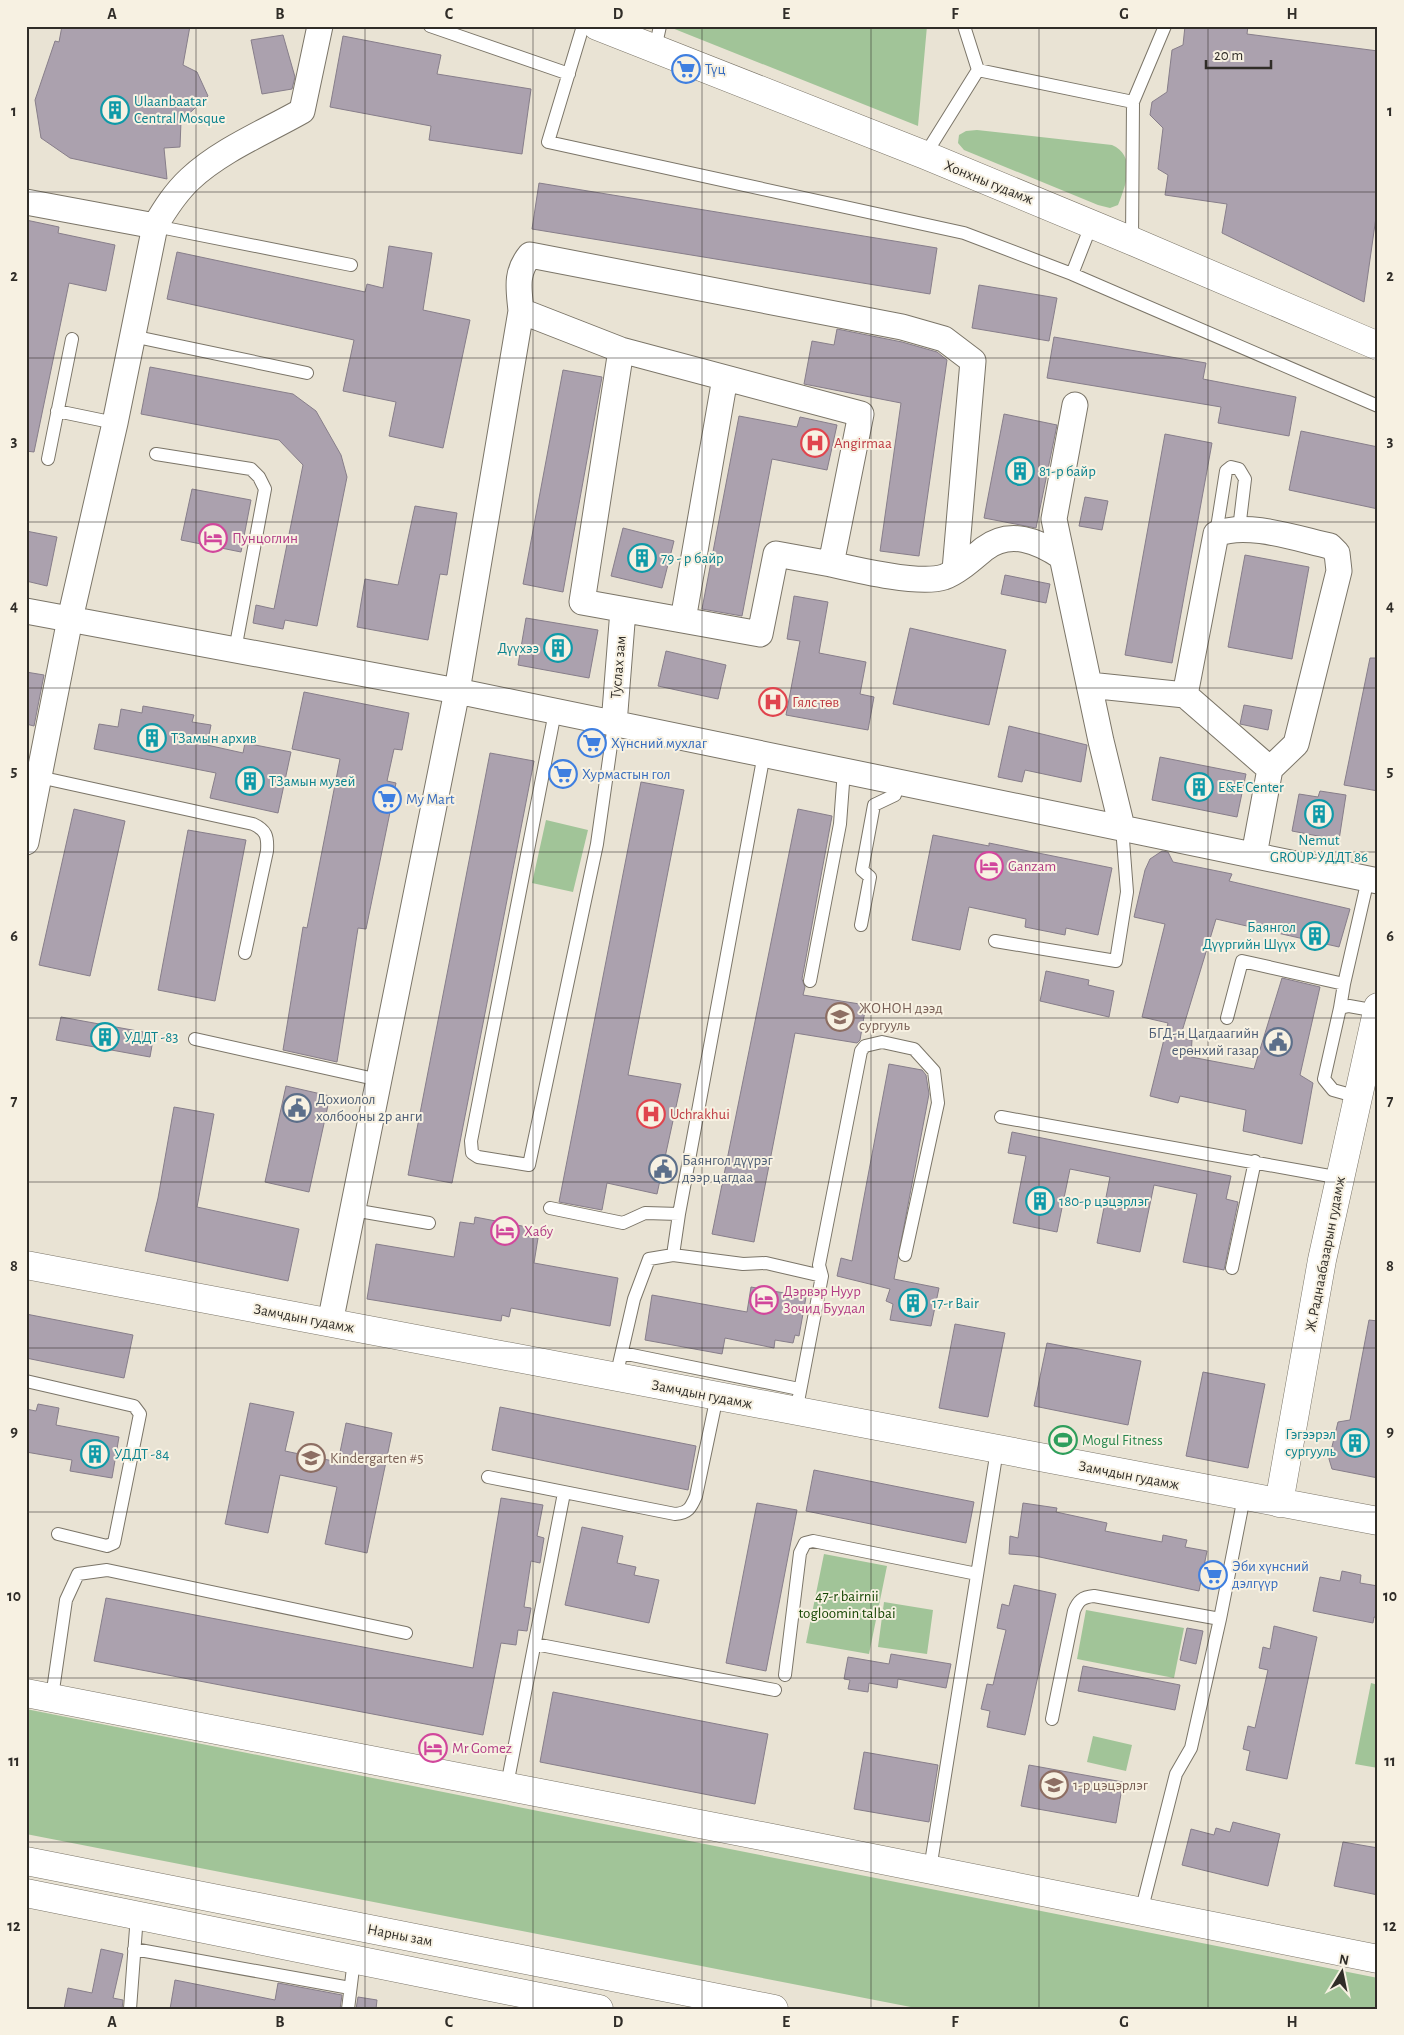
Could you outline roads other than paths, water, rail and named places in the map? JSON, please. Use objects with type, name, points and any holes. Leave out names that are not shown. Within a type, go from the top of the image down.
[{"type":"street","points":[[26,842],[70,619],[115,423],[156,226],[170,201],[190,179],[216,159],[302,111],[320,26]]},
{"type":"street","name":"Хонхны гудамж","points":[[597,26],[658,38],[925,155],[1092,223],[1378,346]]},
{"type":"street","points":[[26,202],[156,226]]},
{"type":"street","points":[[330,1323],[457,691],[521,311],[518,279],[522,265],[530,255],[902,327],[944,339],[973,361],[955,570]]},
{"type":"street","points":[[521,311],[621,350],[861,414],[830,564]]},
{"type":"street","points":[[621,350],[582,602],[760,634],[776,554],[916,579],[944,577],[969,562],[986,547],[1002,540],[1020,538],[1040,542],[1062,557]]},
{"type":"street","points":[[683,620],[725,378]]},
{"type":"street","points":[[1075,405],[1054,519],[1089,685],[1122,827]]},
{"type":"street","points":[[1185,695],[1228,531],[1250,529],[1330,546],[1337,553],[1339,571],[1296,744],[1270,769],[1254,855]]},
{"type":"street","name":"Туслах зам","points":[[614,724],[623,610]]},
{"type":"street","points":[[26,611],[457,691],[1373,880]]},
{"type":"street","points":[[1089,685],[1185,695],[1270,769]]},
{"type":"street","name":"Ж.Раднаабазарын гудамж","points":[[1279,1503],[1322,1260],[1377,1009]]},
{"type":"street","name":"Замчдын гудамж","points":[[26,1265],[330,1323],[619,1365],[717,1396],[798,1401],[998,1450],[1378,1521]]},
{"type":"street","points":[[39,1695],[507,1785],[1378,1959]]},
{"type":"street","name":"Нарны зам","points":[[26,1861],[774,2009]]},
{"type":"street","points":[[26,1893],[599,2009]]},
{"type":"lane","points":[[430,26],[569,74]]},
{"type":"lane","points":[[583,26],[548,142],[964,233],[1072,274],[1378,406]]},
{"type":"lane","points":[[925,155],[978,70],[964,26]]},
{"type":"lane","points":[[1132,240],[1133,102],[1165,26]]},
{"type":"lane","points":[[978,70],[1133,102]]},
{"type":"lane","points":[[1072,274],[1092,223]]},
{"type":"lane","points":[[156,226],[351,265]]},
{"type":"lane","points":[[132,336],[307,373]]},
{"type":"lane","points":[[48,459],[72,339]]},
{"type":"lane","points":[[57,411],[115,423]]},
{"type":"lane","points":[[156,454],[251,469],[259,477],[264,489],[235,650]]},
{"type":"lane","points":[[555,712],[471,1141],[472,1153],[478,1157],[529,1165],[597,844],[614,724]]},
{"type":"lane","points":[[673,1255],[764,754]]},
{"type":"lane","points":[[810,981],[840,824],[844,770]]},
{"type":"lane","points":[[39,777],[253,824],[263,829],[268,838],[267,851],[245,953]]},
{"type":"lane","points":[[861,925],[870,877],[862,870],[874,804],[894,795],[898,781]]},
{"type":"lane","points":[[995,941],[1116,961],[1127,892],[1122,827]]},
{"type":"lane","points":[[1358,1096],[1333,1090],[1324,1079],[1344,984],[1373,880]]},
{"type":"lane","points":[[1227,1018],[1242,961],[1344,984]]},
{"type":"lane","points":[[1340,1008],[1349,1006],[1377,1009]]},
{"type":"lane","points":[[195,1039],[379,1080]]},
{"type":"lane","points":[[822,1276],[766,1263],[743,1264],[673,1255],[649,1260],[634,1299],[619,1365],[798,1401],[822,1276],[819,1265],[861,1051],[865,1046],[882,1042],[914,1049],[934,1071],[938,1103],[905,1255]]},
{"type":"lane","points":[[1001,1117],[1255,1161],[1340,1178]]},
{"type":"lane","points":[[1232,1268],[1255,1161]]},
{"type":"lane","points":[[550,1208],[623,1223],[645,1213],[679,1214]]},
{"type":"lane","points":[[353,1210],[428,1223]]},
{"type":"lane","points":[[26,1381],[134,1406],[140,1414],[114,1543],[107,1546],[58,1534]]},
{"type":"lane","points":[[488,1477],[676,1514],[684,1513],[691,1508],[696,1496],[717,1396]]},
{"type":"lane","points":[[930,1870],[998,1450]]},
{"type":"lane","points":[[507,1785],[564,1492]]},
{"type":"lane","points":[[1141,1912],[1176,1774],[1191,1748],[1220,1619],[1244,1497]]},
{"type":"lane","points":[[785,1675],[800,1553],[805,1543],[813,1541],[977,1574]]},
{"type":"lane","points":[[39,1695],[66,1600],[78,1574],[107,1570],[406,1633]]},
{"type":"lane","points":[[1052,1719],[1074,1611],[1078,1602],[1085,1596],[1094,1596],[1220,1619]]},
{"type":"lane","points":[[535,1644],[775,1690]]},
{"type":"lane","points":[[130,2009],[137,1914]]},
{"type":"lane","points":[[134,1949],[350,1988]]},
{"type":"lane","points":[[348,2009],[354,1960]]},
{"type":"place","name":"Түц","points":[[686,69]]},
{"type":"place","name":"Ulaanbaatar Central Mosque","points":[[115,110]]},
{"type":"place","name":"Angirmaa","points":[[815,443]]},
{"type":"place","name":"81-р байр","points":[[1020,471]]},
{"type":"place","name":"Пунцоглин","points":[[213,538]]},
{"type":"place","name":"79 - р байр","points":[[642,558]]},
{"type":"place","name":"Дүүхээ","points":[[558,648]]},
{"type":"place","name":"Гялс төв","points":[[773,702]]},
{"type":"place","name":"ТЗамын архив","points":[[152,738]]},
{"type":"place","name":"Хүнсний мухлаг","points":[[592,743]]},
{"type":"place","name":"Хурмастын гол","points":[[563,774]]},
{"type":"place","name":"ТЗамын музей","points":[[250,781]]},
{"type":"place","name":"E&E Center","points":[[1199,787]]},
{"type":"place","name":"My Mart","points":[[387,799]]},
{"type":"place","name":"Nemut GROUP-УДДТ 86","points":[[1319,814]]},
{"type":"place","name":"Ganzam","points":[[989,866]]},
{"type":"place","name":"Баянгол Дүүргийн Шүүх","points":[[1315,936]]},
{"type":"place","name":"ЖОНОН дээд сургууль","points":[[840,1017]]},
{"type":"place","name":"УДДТ -83","points":[[105,1037]]},
{"type":"place","name":"БГД-н Цагдаагийн ерөнхий газар","points":[[1278,1042]]},
{"type":"place","name":"Дохиолол холбооны 2р анги","points":[[297,1108]]},
{"type":"place","name":"Uchrakhui","points":[[651,1114]]},
{"type":"place","name":"Баянгол дүүрэг дээр цагдаа","points":[[663,1169]]},
{"type":"place","name":"180-р цэцэрлэг","points":[[1040,1201]]},
{"type":"place","name":"Хабу","points":[[505,1231]]},
{"type":"place","name":"Дэрвэр Нуур Зочид Буудал","points":[[764,1300]]},
{"type":"place","name":"17-r Bair","points":[[913,1303]]},
{"type":"place","name":"Mogul Fitness","points":[[1063,1440]]},
{"type":"place","name":"Гэгээрэл сургууль","points":[[1355,1443]]},
{"type":"place","name":"УДДТ -84","points":[[95,1454]]},
{"type":"place","name":"Kindergarten #5","points":[[311,1458]]},
{"type":"place","name":"Эби хүнсний дэлгүүр","points":[[1213,1575]]},
{"type":"place","name":"Mr Gomez","points":[[433,1748]]},
{"type":"place","name":"1-р цэцэрлэг","points":[[1054,1785]]},
{"type":"park label","name":"47-r bairnii togloomin talbai","points":[[847,1604]]}]
